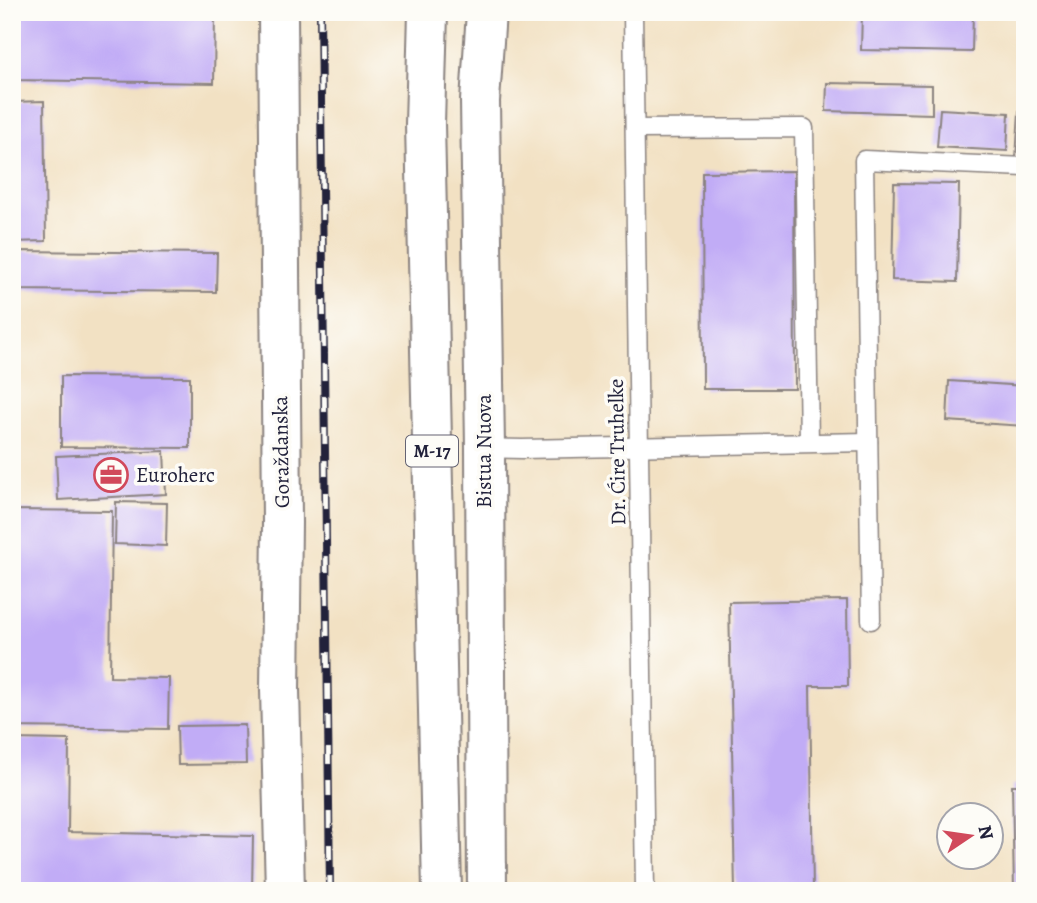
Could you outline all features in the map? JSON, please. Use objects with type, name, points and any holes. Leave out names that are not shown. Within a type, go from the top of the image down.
[{"type":"main road","name":"Goraždanska","points":[[278,12],[282,523],[280,690],[285,891]]},
{"type":"main road","name":"M-17","points":[[428,12],[425,124],[442,891]]},
{"type":"main road","name":"Bistua Nuova","points":[[486,12],[480,101],[487,891]]},
{"type":"lane","name":"Dr. Ćire Truhelke","points":[[633,12],[645,891]]},
{"type":"lane","points":[[635,129],[804,128],[809,442]]},
{"type":"lane","points":[[871,620],[864,160],[1025,167]]},
{"type":"lane","points":[[485,448],[868,442]]},
{"type":"building","points":[[12,12],[215,12],[214,83],[12,80]]},
{"type":"building","points":[[862,12],[973,12],[972,52],[861,50]]},
{"type":"building","points":[[827,83],[932,85],[932,114],[826,111]]},
{"type":"building","points":[[44,101],[46,241],[12,242],[12,102]]},
{"type":"building","points":[[940,109],[1009,113],[1007,151],[937,147]]},
{"type":"building","points":[[1019,112],[1025,113],[1025,158],[1016,158]]},
{"type":"building","points":[[794,171],[795,389],[703,389],[702,172]]},
{"type":"building","points":[[894,183],[959,184],[957,282],[892,280]]},
{"type":"building","points":[[12,251],[217,253],[216,292],[12,290]]},
{"type":"building","points":[[61,376],[190,377],[190,448],[61,447]]},
{"type":"building","points":[[949,381],[1025,386],[1025,426],[947,421]]},
{"type":"building","name":"Euroherc","points":[[164,451],[166,494],[58,500],[56,456]]},
{"type":"building","points":[[116,502],[167,503],[166,546],[115,544]]},
{"type":"building","points":[[12,510],[112,511],[110,677],[169,678],[168,729],[12,727]]},
{"type":"building","points":[[847,600],[848,686],[810,686],[813,891],[735,891],[729,602]]},
{"type":"building","points":[[245,725],[246,764],[178,765],[177,726]]},
{"type":"building","points":[[12,739],[69,740],[68,832],[253,836],[252,891],[12,891]]},
{"type":"building","points":[[1012,785],[1025,785],[1025,891],[1014,891]]},
{"type":"railway","points":[[320,12],[330,891]]},
{"type":"place","name":"Euroherc","points":[[111,475]]}]
